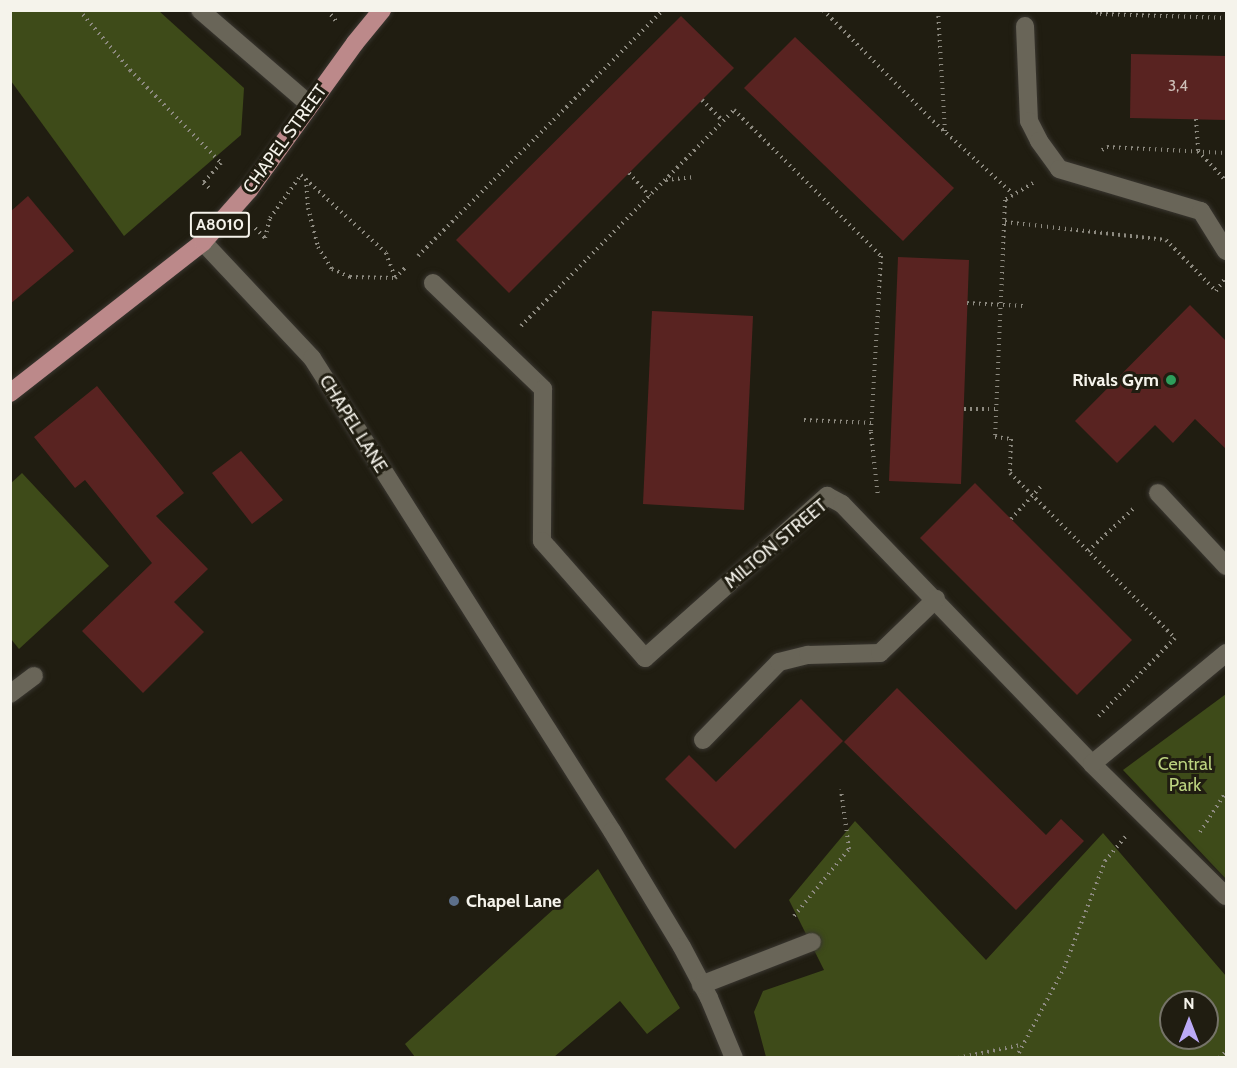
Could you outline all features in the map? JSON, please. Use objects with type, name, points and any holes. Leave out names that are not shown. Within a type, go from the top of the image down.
[{"type":"main road","name":"CHAPEL STREET","points":[[10,393],[203,242],[234,208],[355,42],[382,10]]},
{"type":"street","points":[[200,10],[310,105]]},
{"type":"street","points":[[1025,26],[1029,122],[1059,169],[1201,211],[1227,251]]},
{"type":"street","name":"CHAPEL LANE","points":[[203,242],[312,358],[612,831],[701,985],[734,1058]]},
{"type":"street","name":"MILTON STREET","points":[[433,283],[543,389],[542,541],[645,658],[827,496],[842,504],[936,599],[1092,764],[1227,896]]},
{"type":"street","points":[[1158,493],[1227,566]]},
{"type":"street","points":[[703,740],[779,662],[808,655],[880,653],[936,599]]},
{"type":"street","points":[[1092,764],[1227,653]]},
{"type":"street","points":[[10,694],[34,676]]},
{"type":"street","points":[[701,985],[807,943]]},
{"type":"path","points":[[79,10],[130,70],[221,163],[203,183],[234,208],[265,238],[270,218],[301,175],[386,254],[395,278]]},
{"type":"path","points":[[306,178],[308,208],[318,247],[332,269],[350,277],[395,278],[663,10]]},
{"type":"path","points":[[823,10],[945,133],[1013,194]]},
{"type":"path","points":[[938,10],[945,133]]},
{"type":"path","points":[[1091,10],[1100,14],[1227,18]]},
{"type":"path","points":[[702,100],[723,121]]},
{"type":"path","points":[[500,347],[734,110],[881,256],[872,423],[877,496],[885,504]]},
{"type":"path","points":[[1196,119],[1198,151],[1227,181]]},
{"type":"path","points":[[1073,744],[1175,638],[1010,473],[1011,439],[995,437],[1005,200],[1059,169],[1107,147],[1227,153]]},
{"type":"path","points":[[629,173],[650,196]]},
{"type":"path","points":[[665,180],[694,177]]},
{"type":"path","points":[[1005,222],[1166,240],[1216,291],[1227,276]]},
{"type":"path","points":[[968,303],[1023,306]]},
{"type":"path","points":[[964,409],[997,409]]},
{"type":"path","points":[[804,420],[872,423]]},
{"type":"path","points":[[1011,519],[1043,484]]},
{"type":"path","points":[[1088,551],[1128,512],[1158,493]]},
{"type":"path","points":[[807,943],[792,918],[849,849],[841,790]]},
{"type":"path","points":[[1185,855],[1227,792]]},
{"type":"path","points":[[1016,1058],[1021,1044],[1064,968],[1105,861],[1144,815]]},
{"type":"path","points":[[958,1058],[1021,1044]]},
{"type":"path","points":[[1219,1058],[1227,1052]]},
{"type":"path","points":[[790,1058],[800,1058]]},
{"type":"green space","points":[[10,11],[159,11],[244,88],[241,135],[124,236],[11,81]]},
{"type":"green space","points":[[22,473],[109,566],[19,649],[11,639],[10,484]]},
{"type":"green space","name":"Central Park","points":[[1226,694],[1226,879],[1123,770]]},
{"type":"green space","points":[[855,821],[986,960],[1103,833],[1226,976],[1226,1057],[766,1057],[754,1012],[763,991],[824,970],[789,900]]},
{"type":"green space","points":[[598,869],[680,1008],[647,1034],[620,1001],[554,1057],[415,1057],[405,1044]]},
{"type":"building","points":[[681,16],[734,68],[509,293],[456,240]]},
{"type":"building","points":[[795,37],[954,188],[903,241],[744,88]]},
{"type":"building","points":[[1131,54],[1227,56],[1227,120],[1130,118]]},
{"type":"building","points":[[28,196],[74,251],[10,304],[10,212]]},
{"type":"building","points":[[898,257],[969,260],[961,484],[889,481]]},
{"type":"building","name":"Rivals Gym","points":[[1190,305],[1227,342],[1227,450],[1195,419],[1173,443],[1155,425],[1117,463],[1075,421]]},
{"type":"building","points":[[652,311],[753,316],[744,510],[643,504]]},
{"type":"building","points":[[97,386],[184,493],[156,516],[208,569],[174,602],[204,632],[143,693],[82,631],[152,563],[85,480],[75,488],[34,437]]},
{"type":"building","points":[[241,451],[283,500],[252,524],[212,473]]},
{"type":"building","points":[[975,483],[1132,640],[1077,695],[920,538]]},
{"type":"building","points":[[897,688],[1046,835],[1061,819],[1084,841],[1016,910],[844,742]]},
{"type":"building","points":[[801,699],[843,741],[735,849],[665,779],[689,755],[716,782]]},
{"type":"place","name":"Rivals Gym","points":[[1171,380]]},
{"type":"place","name":"Chapel Lane","points":[[454,901]]}]
